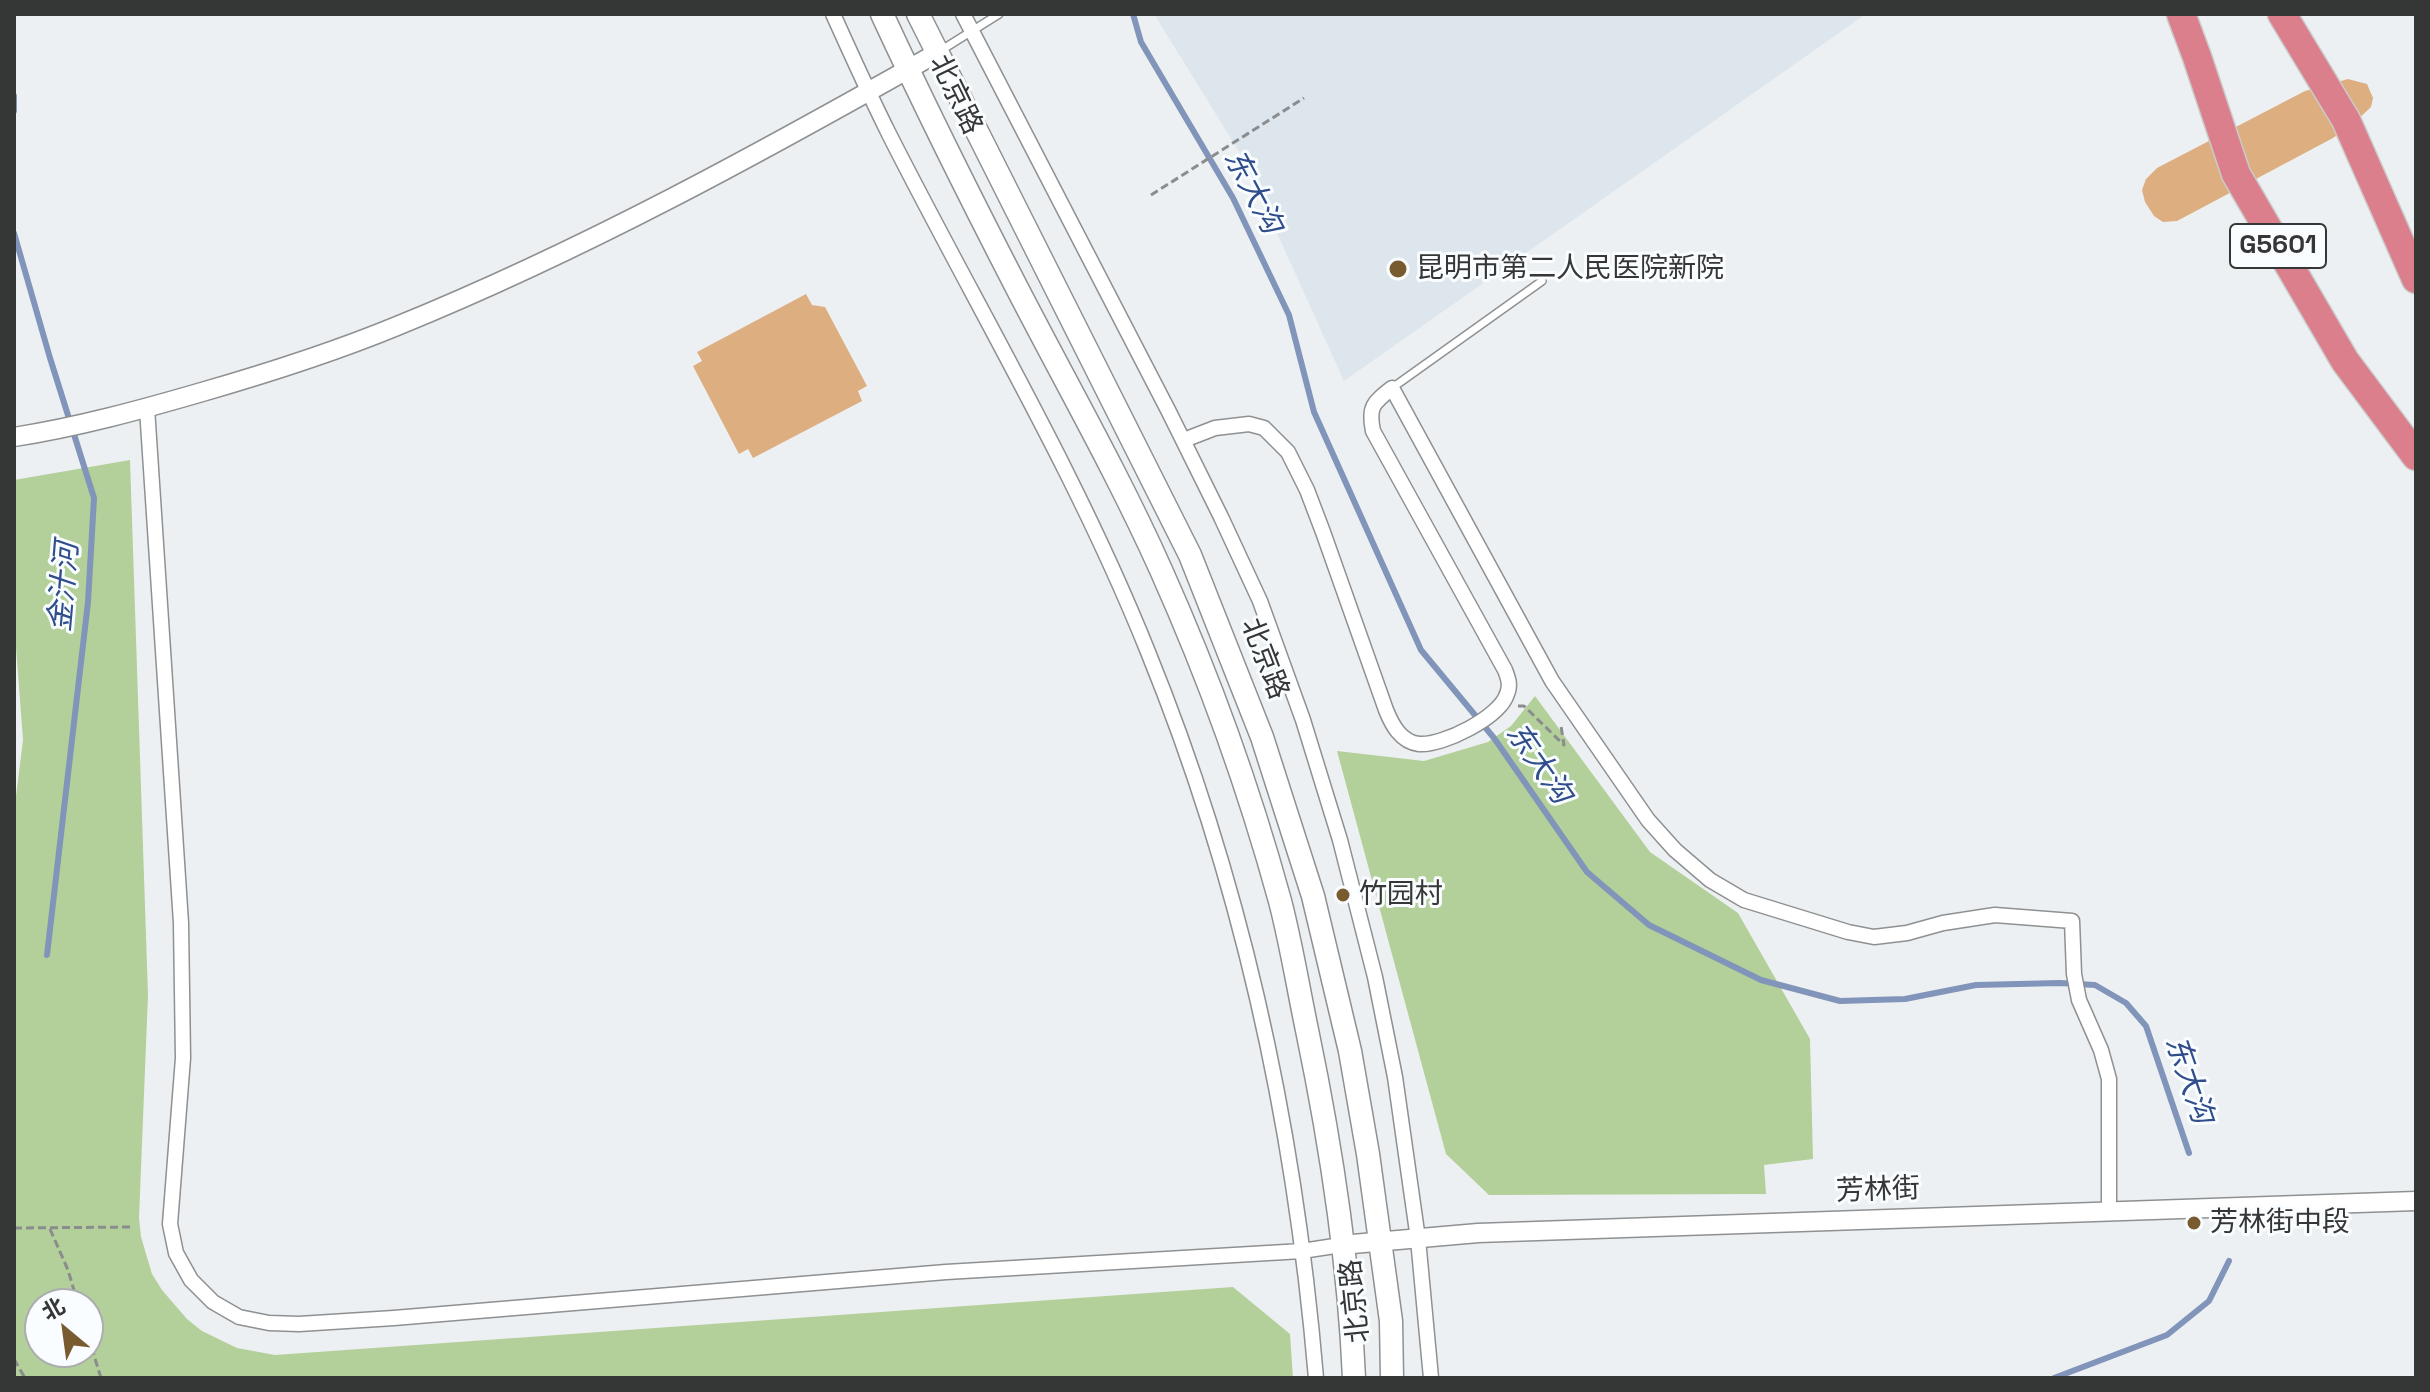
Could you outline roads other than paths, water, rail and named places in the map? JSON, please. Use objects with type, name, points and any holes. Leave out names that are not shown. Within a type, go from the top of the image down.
[{"type":"highway","points":[[2172,14],[2197,57]]},
{"type":"highway","name":"G5601","points":[[2181,14],[2236,174],[2345,361],[2416,456]]},
{"type":"highway","points":[[2282,14],[2346,120],[2416,279]]},
{"type":"main road","name":"北京路","points":[[882,14],[1018,290],[1091,425],[1161,569],[1209,683],[1232,748],[1280,903],[1333,1162],[1351,1321],[1354,1378]]},
{"type":"main road","name":"北京路","points":[[918,14],[1190,555],[1262,737],[1313,896],[1346,1036],[1368,1154],[1391,1321],[1392,1378]]},
{"type":"street","points":[[833,14],[868,91],[1068,473],[1158,678],[1194,774],[1243,935],[1282,1113],[1310,1311],[1316,1378]]},
{"type":"street","points":[[963,14],[1184,440],[1260,601],[1303,720],[1340,840],[1393,1063],[1418,1239],[1431,1378]]},
{"type":"street","points":[[14,437],[85,424],[277,370],[411,320],[522,271],[690,189],[937,53]]},
{"type":"street","points":[[1184,440],[1215,428],[1249,424],[1264,428],[1288,452],[1307,490],[1392,726],[1404,738],[1419,744],[1464,733],[1502,704],[1509,692],[1509,682],[1373,431],[1369,414],[1375,401],[1392,388],[1552,681],[1648,820],[1675,850],[1710,880],[1744,900],[1874,937],[1995,915],[2072,921],[2074,974],[2079,1000],[2101,1050],[2109,1079],[2109,1212]]},
{"type":"street","points":[[147,408],[181,923],[183,1058],[170,1224],[176,1253],[183,1267],[213,1302],[239,1317],[269,1323],[299,1324],[946,1272],[1302,1251],[1341,1245]]},
{"type":"street","name":"芳林街","points":[[1341,1245],[1478,1233],[2416,1201]]},
{"type":"lane","points":[[937,53],[999,14]]},
{"type":"lane","points":[[1392,388],[1542,281]]},
{"type":"waterway","name":"东大沟","points":[[1133,14],[1141,42],[1233,198],[1289,315],[1314,412],[1421,650],[1494,738],[1587,872],[1649,925],[1761,980],[1840,1001],[1905,999],[1976,985],[2095,985],[2126,1003],[2146,1026],[2189,1153]]},
{"type":"waterway","name":"金汁河","points":[[14,96],[14,111]]},
{"type":"waterway","name":"金汁河","points":[[14,233],[94,498],[88,602],[47,955]]},
{"type":"waterway","name":"东大沟","points":[[2054,1378],[2167,1335],[2209,1301],[2229,1261]]},
{"type":"place","name":"昆明市第二人民医院新院","points":[[1398,269]]},
{"type":"place","name":"竹园村","points":[[1343,895]]},
{"type":"place","name":"芳林街中段","points":[[2194,1223]]}]
